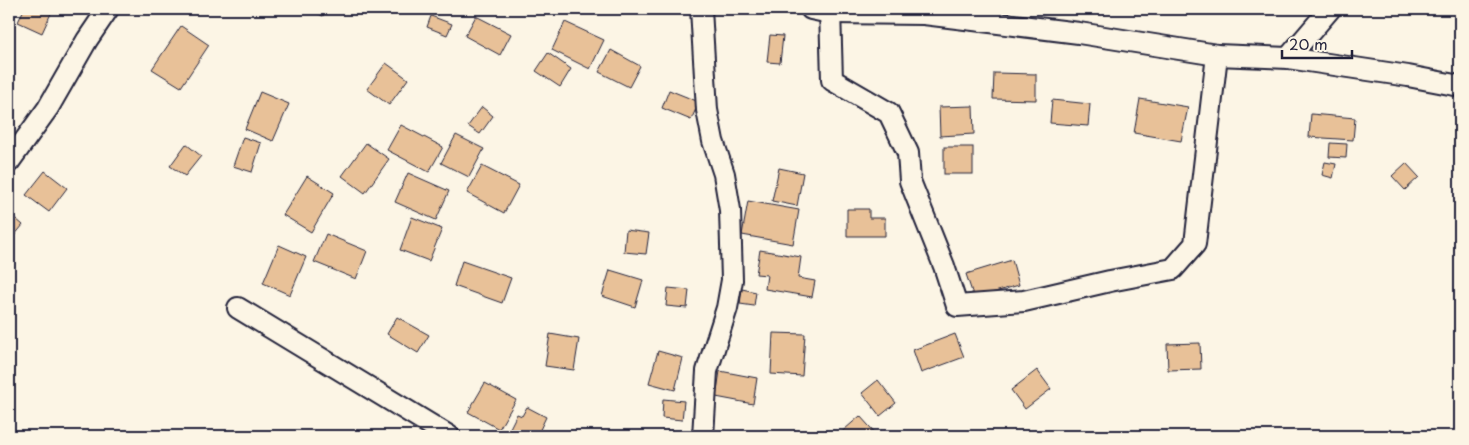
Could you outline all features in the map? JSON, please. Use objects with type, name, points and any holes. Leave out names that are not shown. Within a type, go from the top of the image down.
[{"type":"street","points":[[9,162],[48,108],[87,40],[108,9]]},
{"type":"street","points":[[701,9],[707,110],[713,140],[724,174],[730,210],[732,280],[726,308],[707,371],[703,436]]},
{"type":"street","points":[[1288,58],[1330,9]]},
{"type":"street","points":[[1217,55],[1194,244],[1173,269],[1024,300],[957,306],[944,266],[910,181],[908,153],[889,113],[832,80],[824,10],[924,14],[1078,33],[1217,55],[1288,58],[1408,76],[1460,86]]},
{"type":"street","points":[[238,308],[449,436]]},
{"type":"building","points":[[24,9],[53,9],[42,33],[18,22]]},
{"type":"building","points":[[308,9],[326,9],[323,16]]},
{"type":"building","points":[[431,16],[452,24],[447,35],[427,27]]},
{"type":"building","points":[[476,16],[511,34],[500,55],[465,36]]},
{"type":"building","points":[[565,22],[604,40],[590,69],[552,50]]},
{"type":"building","points":[[181,26],[209,45],[181,87],[152,69]]},
{"type":"building","points":[[770,35],[783,36],[780,63],[767,62]]},
{"type":"building","points":[[611,50],[640,66],[629,87],[599,72]]},
{"type":"building","points":[[548,53],[571,69],[560,87],[536,71]]},
{"type":"building","points":[[386,63],[408,79],[389,105],[367,89]]},
{"type":"building","points":[[994,73],[1036,74],[1036,100],[993,99]]},
{"type":"building","points":[[669,90],[699,102],[691,120],[662,108]]},
{"type":"building","points":[[260,92],[289,104],[273,141],[245,129]]},
{"type":"building","points":[[1140,99],[1188,107],[1181,141],[1134,133]]},
{"type":"building","points":[[1052,100],[1090,104],[1088,126],[1050,123]]},
{"type":"building","points":[[973,106],[974,134],[940,136],[939,107]]},
{"type":"building","points":[[482,107],[493,116],[480,134],[468,126]]},
{"type":"building","points":[[1311,114],[1355,118],[1353,140],[1309,137]]},
{"type":"building","points":[[401,125],[443,147],[429,172],[387,150]]},
{"type":"building","points":[[456,135],[484,149],[469,177],[441,163]]},
{"type":"building","points":[[243,137],[261,143],[252,172],[233,166]]},
{"type":"building","points":[[366,143],[389,159],[365,193],[342,176]]},
{"type":"building","points":[[1330,143],[1347,144],[1346,158],[1329,157]]},
{"type":"building","points":[[186,144],[201,156],[185,176],[170,166]]},
{"type":"building","points":[[944,147],[973,147],[973,174],[944,174]]},
{"type":"building","points":[[1325,162],[1336,164],[1333,178],[1322,175]]},
{"type":"building","points":[[1406,163],[1419,177],[1405,190],[1392,176]]},
{"type":"building","points":[[482,166],[519,185],[504,213],[467,193]]},
{"type":"building","points":[[779,168],[803,173],[797,206],[772,201]]},
{"type":"building","points":[[45,171],[67,188],[49,212],[26,195]]},
{"type":"building","points":[[408,173],[449,191],[436,220],[395,202]]},
{"type":"building","points":[[307,176],[334,193],[311,232],[283,215]]},
{"type":"building","points":[[748,201],[799,210],[793,244],[742,235]]},
{"type":"building","points":[[847,209],[869,209],[869,218],[885,218],[885,236],[847,236]]},
{"type":"building","points":[[9,213],[23,225],[9,242]]},
{"type":"building","points":[[412,217],[442,229],[429,261],[400,250]]},
{"type":"building","points":[[626,230],[649,233],[646,254],[624,252]]},
{"type":"building","points":[[326,234],[367,251],[356,279],[314,262]]},
{"type":"building","points":[[279,245],[306,257],[290,295],[263,283]]},
{"type":"building","points":[[760,250],[801,257],[798,278],[815,281],[812,297],[765,289],[767,275],[756,274]]},
{"type":"building","points":[[1012,260],[1019,285],[974,298],[966,274]]},
{"type":"building","points":[[462,261],[511,278],[502,303],[454,286]]},
{"type":"building","points":[[610,270],[643,280],[635,307],[602,296]]},
{"type":"building","points":[[668,288],[689,290],[687,308],[666,306]]},
{"type":"building","points":[[742,289],[756,292],[754,306],[740,304]]},
{"type":"building","points":[[397,317],[429,335],[418,353],[387,334]]},
{"type":"building","points":[[773,333],[805,334],[802,376],[771,374]]},
{"type":"building","points":[[550,334],[579,339],[574,370],[545,366]]},
{"type":"building","points":[[955,334],[964,357],[921,373],[913,350]]},
{"type":"building","points":[[1200,343],[1201,369],[1168,370],[1167,344]]},
{"type":"building","points":[[658,351],[683,358],[675,390],[649,383]]},
{"type":"building","points":[[1037,370],[1051,389],[1025,409],[1011,390]]},
{"type":"building","points":[[720,371],[757,378],[753,404],[716,397]]},
{"type":"building","points":[[878,380],[896,403],[880,416],[862,393]]},
{"type":"building","points":[[485,383],[516,400],[499,429],[468,412]]},
{"type":"building","points":[[663,399],[684,401],[682,420],[662,418]]},
{"type":"building","points":[[527,407],[546,417],[537,436],[525,436],[510,428],[517,414],[522,416]]},
{"type":"building","points":[[860,416],[878,436],[837,436]]}]
